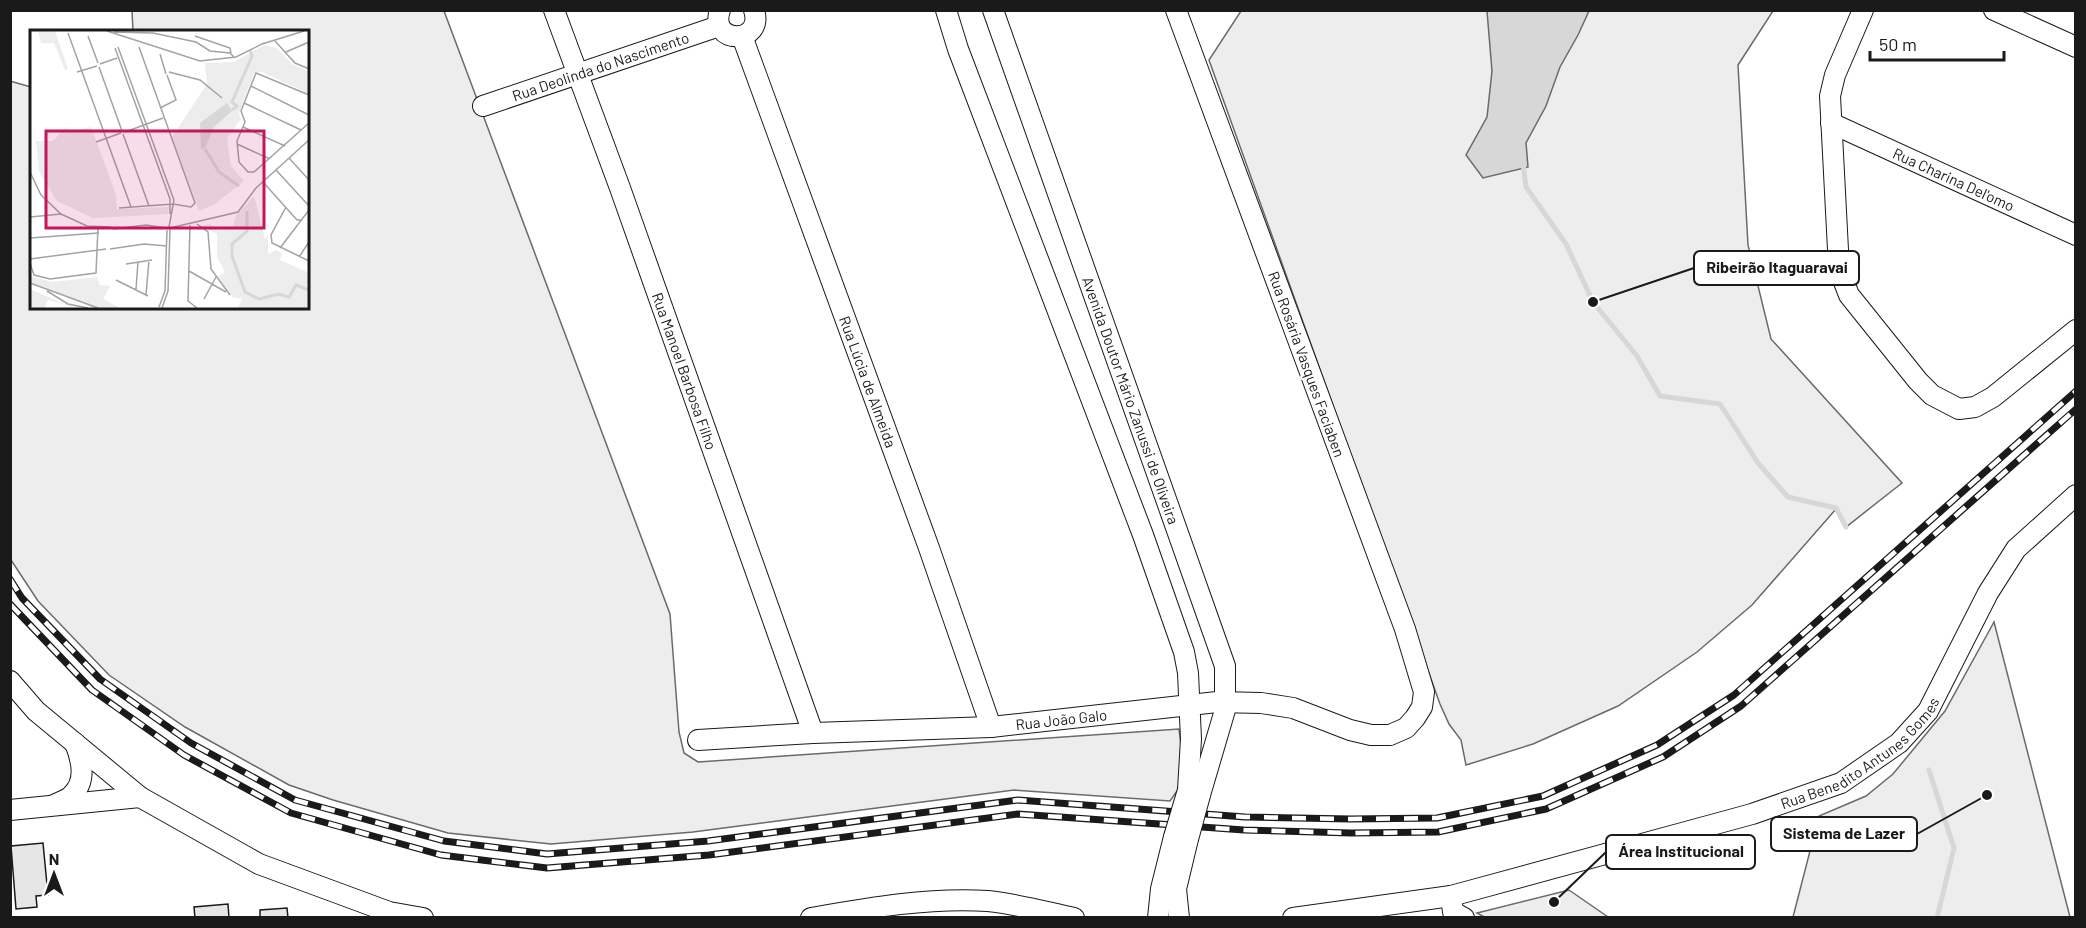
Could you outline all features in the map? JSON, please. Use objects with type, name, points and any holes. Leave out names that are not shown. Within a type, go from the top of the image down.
[{"type":"street","name":"Rua Manoel Barbosa Filho","points":[[554,10],[620,188],[813,733]]},
{"type":"street","points":[[946,10],[958,49],[1143,535],[1184,652],[1194,793],[1181,838],[1161,889],[1158,918]]},
{"type":"street","name":"Avenida Doutor Mário Zanussi de Oliveira","points":[[993,10],[1225,666],[1225,710],[1194,793]]},
{"type":"street","name":"Rua Rosária Vasques Faciaben","points":[[1176,10],[1405,629],[1424,692],[1422,707],[1415,718]]},
{"type":"street","points":[[1863,10],[1835,75],[1830,96],[1839,269],[1849,295],[1918,381],[1932,395],[1959,409],[1975,407],[1993,397],[2076,330]]},
{"type":"street","points":[[1994,10],[2076,47]]},
{"type":"street","points":[[720,18],[728,35],[742,36],[754,27],[756,11]]},
{"type":"street","name":"Rua Deolinda do Nascimento","points":[[483,106],[577,74],[720,18]]},
{"type":"street","name":"Rua Lúcia de Almeida","points":[[742,36],[929,548],[991,726]]},
{"type":"street","name":"Rua Charina Del'omo","points":[[1831,123],[2076,235]]},
{"type":"street","name":"Rua Benedito Antunes Gomes","points":[[1293,918],[1383,911],[1451,896],[1752,814],[1841,783],[1899,743],[1928,711],[1988,593],[2016,549],[2076,495]]},
{"type":"street","points":[[10,681],[36,711],[140,797],[259,864],[389,915],[423,918]]},
{"type":"street","name":"Rua João Galo","points":[[698,740],[991,726],[1225,702],[1261,702],[1293,708],[1350,730],[1371,735],[1390,735],[1406,728],[1415,718]]},
{"type":"street","points":[[51,806],[71,796],[81,780],[82,764],[75,743]]},
{"type":"street","points":[[10,810],[140,797]]},
{"type":"street","points":[[1179,918],[1176,889],[1181,838]]},
{"type":"street","points":[[1451,896],[1453,912],[1464,918]]},
{"type":"street","points":[[811,918],[961,900],[991,902],[1074,918]]},
{"type":"shaded area","points":[[132,11],[444,11],[670,614],[679,732],[684,753],[698,762],[1179,729],[1183,762],[1182,784],[1170,801],[1014,790],[693,832],[551,844],[448,833],[289,785],[185,727],[109,675],[38,601],[11,560],[10,81],[30,87],[30,309],[309,309],[309,30],[133,30]]},
{"type":"shaded area","points":[[1241,11],[1773,11],[1738,65],[1748,245],[1771,339],[1902,483],[1846,527],[1836,509],[1752,605],[1697,652],[1618,706],[1533,744],[1466,765],[1461,740],[1449,724],[1440,704],[1209,60]]},
{"type":"shaded area","points":[[1487,11],[1589,11],[1560,67],[1546,106],[1526,143],[1528,167],[1483,178],[1466,155],[1487,117],[1492,71]]},
{"type":"shaded area","points":[[1994,622],[2070,917],[1793,917],[1819,816],[1866,796],[1893,774],[1945,711]]},
{"type":"shaded area","points":[[1569,890],[1608,917],[1486,918],[1477,913]]},
{"type":"building","points":[[43,843],[48,895],[36,896],[37,907],[16,909],[11,846]]},
{"type":"building","points":[[228,904],[229,918],[195,918],[194,907]]},
{"type":"building","points":[[287,908],[288,918],[260,918],[260,910]]},
{"type":"waterway","points":[[1523,164],[1526,187],[1566,244],[1593,302],[1637,356],[1660,396],[1720,404],[1758,463],[1788,497],[1836,508],[1846,527]]},
{"type":"waterway","points":[[1929,770],[1954,848],[1937,918]]},
{"type":"railway","points":[[10,579],[22,598],[100,679],[191,743],[295,800],[444,841],[547,854],[708,841],[1018,800],[1245,817],[1437,818],[1543,796],[1657,745],[1734,695],[2076,391]]},
{"type":"railway","points":[[10,604],[92,690],[184,755],[291,813],[441,855],[547,868],[709,855],[1018,814],[1244,830],[1351,833],[1438,832],[1546,809],[1663,757],[1741,706],[2076,409]]},
{"type":"place","name":"Ribeirão Itaguaravai","points":[[1593,302]]},
{"type":"place","name":"Sistema de Lazer","points":[[1987,795]]},
{"type":"place","name":"Área Institucional","points":[[1554,902]]}]
